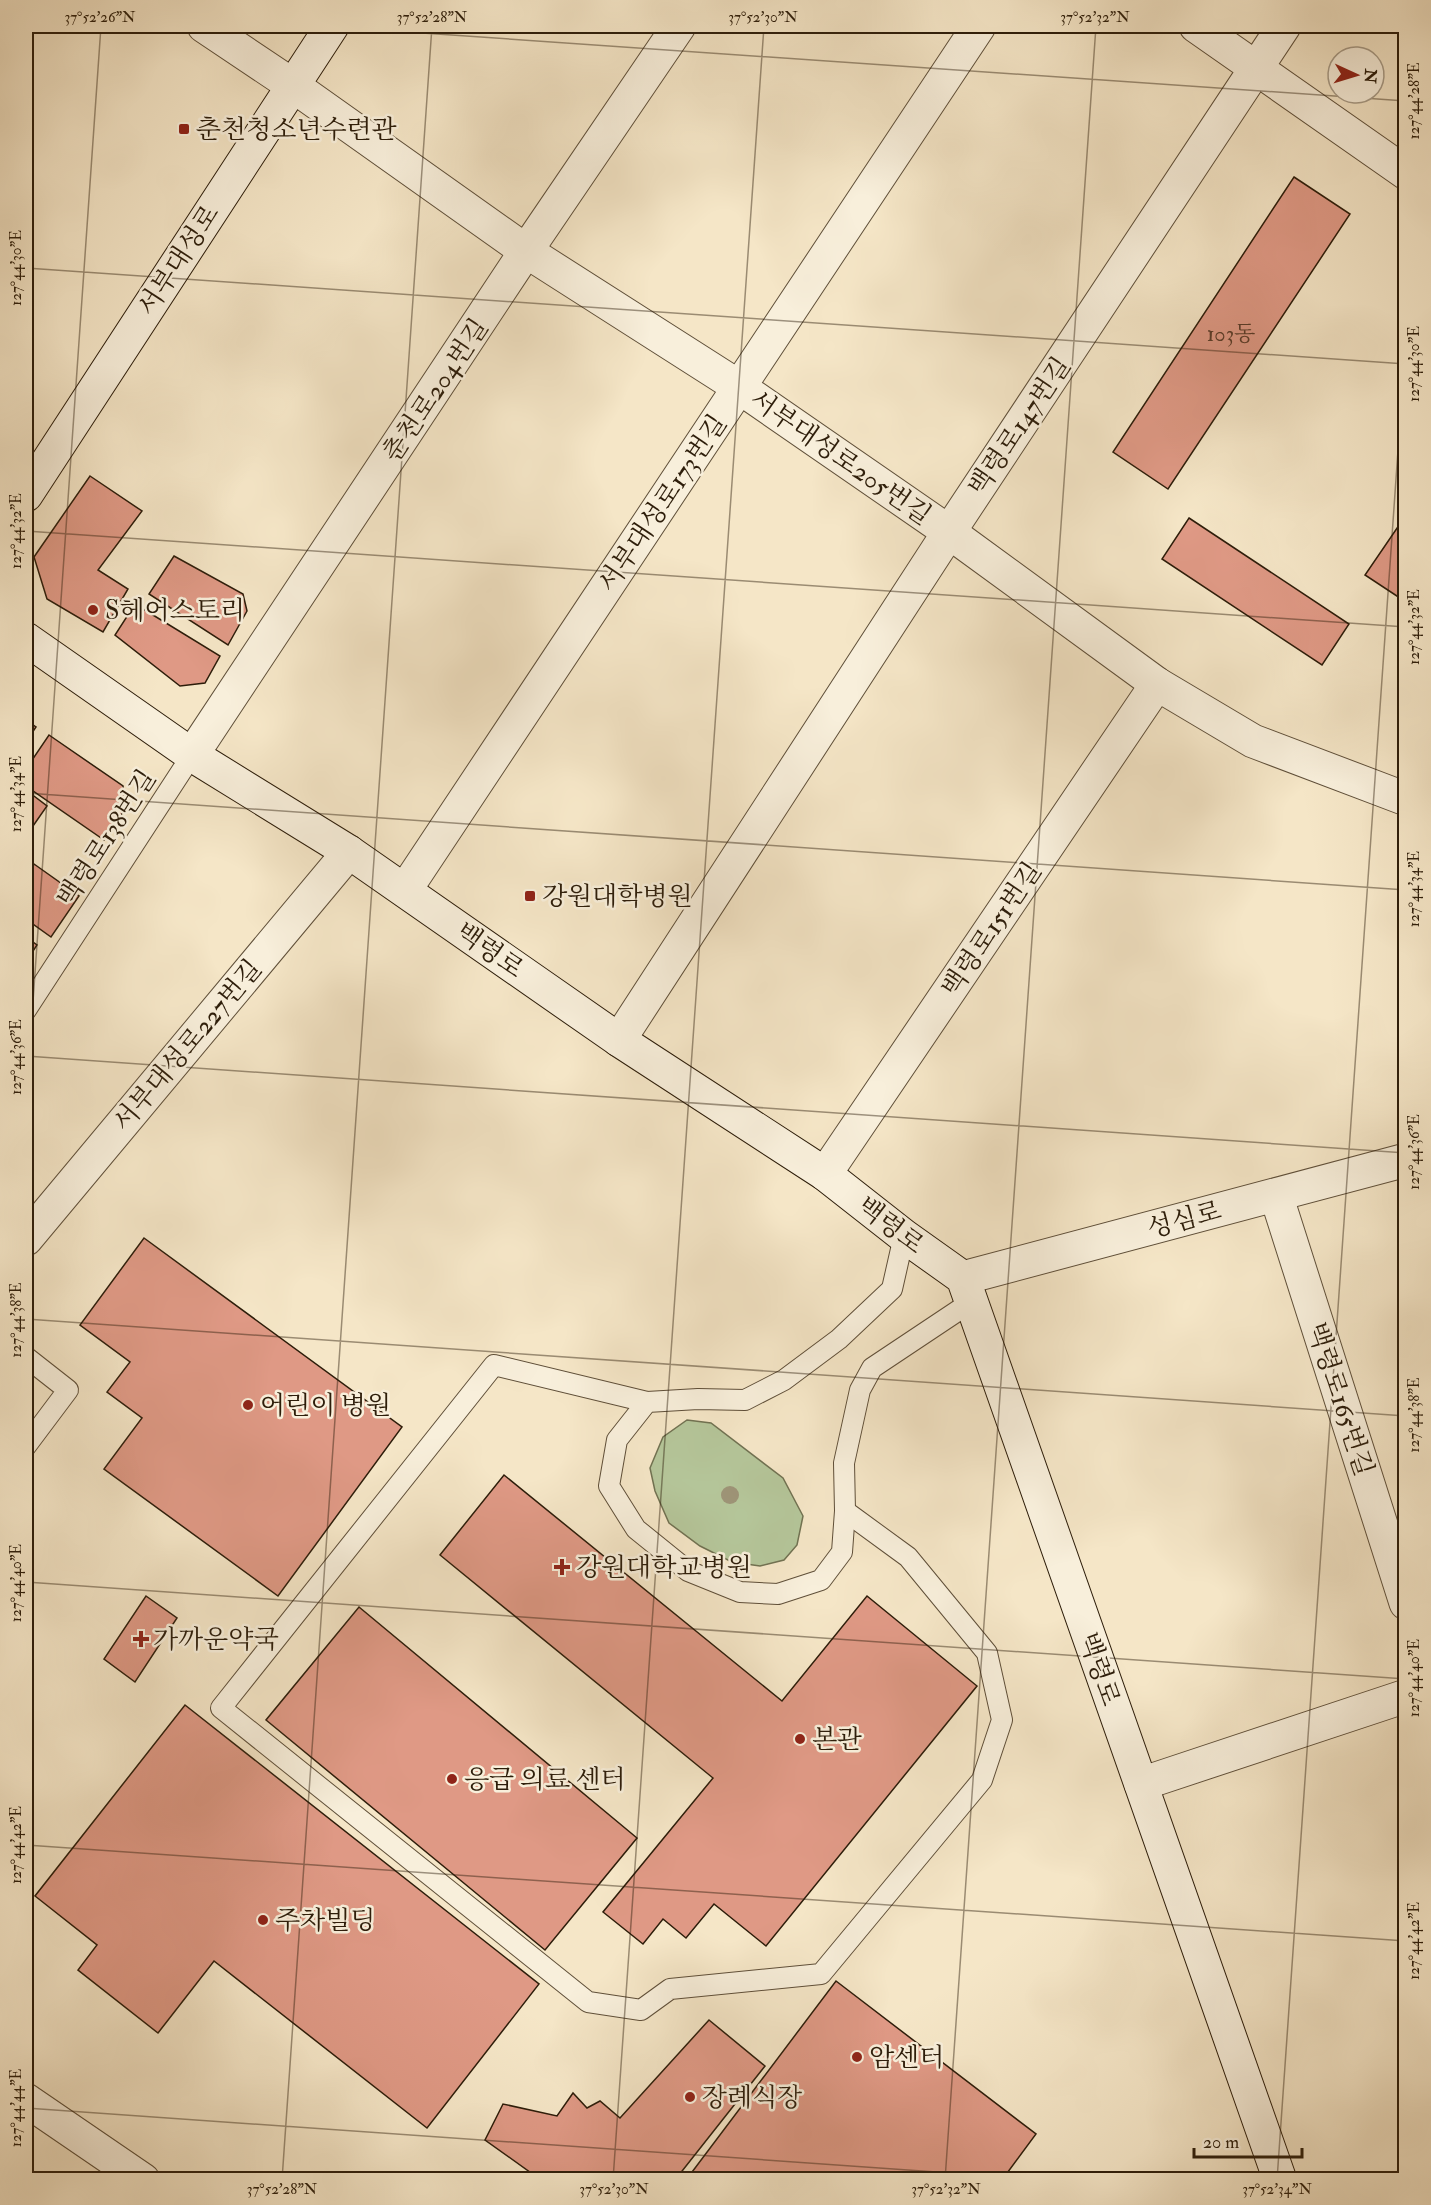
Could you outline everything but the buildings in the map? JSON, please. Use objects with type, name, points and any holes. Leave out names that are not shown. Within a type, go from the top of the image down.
[{"type":"street","name":"서부대성로205번길","points":[[204,26],[292,85],[526,251],[739,387],[949,532],[1157,684],[1253,741],[1406,799]]},
{"type":"street","name":"서부대성로","points":[[26,495],[332,26]]},
{"type":"street","name":"춘천로204번길","points":[[192,755],[526,251],[679,26]]},
{"type":"street","name":"서부대성로173번길","points":[[405,890],[979,26]]},
{"type":"street","points":[[1196,26],[1406,173]]},
{"type":"street","name":"백령로147번길","points":[[619,1040],[949,532],[1284,26]]},
{"type":"street","name":"백령로","points":[[26,639],[192,755],[349,852],[619,1040],[825,1174],[904,1236],[967,1290],[1280,2180]]},
{"type":"street","name":"백령로151번길","points":[[825,1174],[1157,684]]},
{"type":"street","name":"서부대성로227번길","points":[[26,1239],[349,852]]},
{"type":"street","name":"성심로","points":[[967,1290],[1276,1195],[1406,1160]]},
{"type":"street","name":"백령로165번길","points":[[1276,1195],[1406,1603]]},
{"type":"street","points":[[1141,1784],[1406,1696]]},
{"type":"street","points":[[26,2100],[143,2180]]},
{"type":"lane","name":"백령로138번길","points":[[26,1010],[192,755]]},
{"type":"lane","points":[[845,1511],[908,1557],[987,1653],[1002,1720],[982,1780],[821,1974],[670,1989],[641,2010],[588,2002],[221,1708],[494,1365],[647,1402],[698,1399],[746,1400],[784,1380],[839,1339],[892,1289],[904,1236]]},
{"type":"lane","points":[[647,1402],[617,1440],[609,1486],[636,1529],[688,1571],[740,1592],[778,1594],[821,1580],[842,1552],[845,1511],[844,1463],[860,1390],[873,1368],[967,1290]]},
{"type":"lane","points":[[26,1358],[68,1390],[26,1446]]},
{"type":"green space","points":[[687,1420],[711,1423],[783,1478],[803,1516],[797,1545],[784,1560],[760,1566],[732,1562],[700,1546],[669,1523],[655,1491],[650,1468],[663,1437]]},
{"type":"place","name":"춘천청소년수련관","points":[[184,129]]},
{"type":"place","name":"S헤어스토리","points":[[93,610]]},
{"type":"place","name":"강원대학병원","points":[[530,896]]},
{"type":"place","name":"어린이 병원","points":[[248,1405]]},
{"type":"place","name":"강원대학교병원","points":[[562,1567]]},
{"type":"place","name":"가까운약국","points":[[141,1639]]},
{"type":"place","name":"본관","points":[[800,1739]]},
{"type":"place","name":"응급 의료 센터","points":[[452,1779]]},
{"type":"place","name":"주차빌딩","points":[[263,1920]]},
{"type":"place","name":"암센터","points":[[857,2057]]},
{"type":"place","name":"장례식장","points":[[690,2097]]}]
